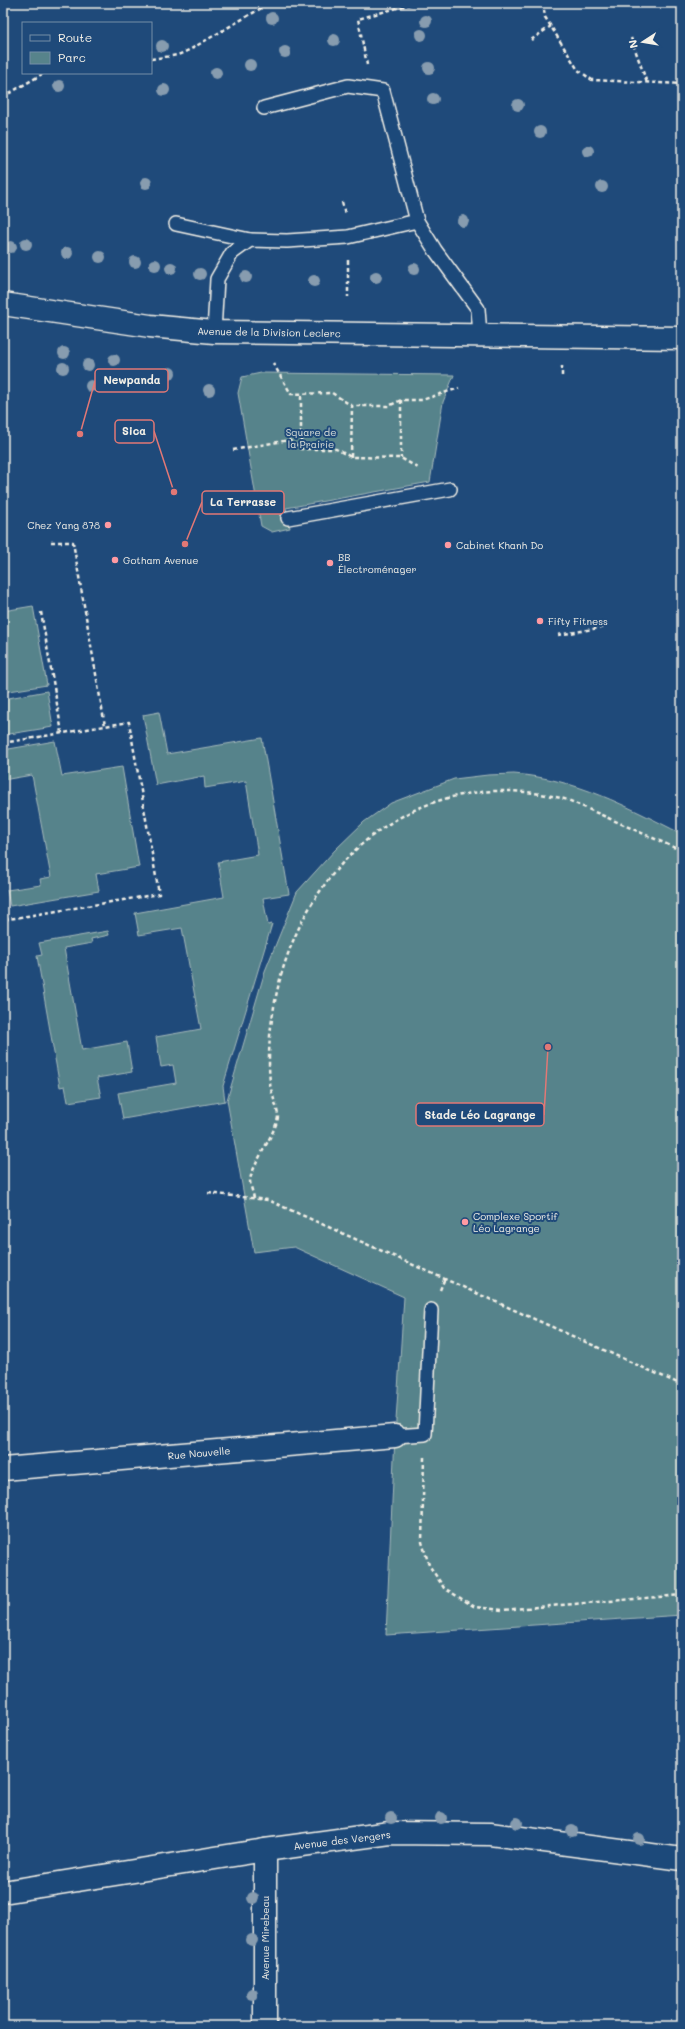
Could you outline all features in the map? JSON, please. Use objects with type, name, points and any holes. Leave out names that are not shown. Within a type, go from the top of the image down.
[{"type":"street","name":"Avenue de la Division Leclerc","points":[[3,304],[150,326],[214,332],[682,338]]},
{"type":"street","name":"Rue Nouvelle","points":[[3,1469],[395,1436]]},
{"type":"street","name":"Avenue des Vergers","points":[[3,1892],[265,1850],[390,1833],[490,1834],[682,1859]]},
{"type":"street","name":"Avenue Mirebeau","points":[[265,1850],[265,2026]]},
{"type":"lane","points":[[264,108],[348,86],[383,91],[417,221],[435,250],[478,309],[480,335]]},
{"type":"lane","points":[[176,224],[250,240],[287,241],[348,237],[417,221]]},
{"type":"lane","points":[[214,332],[217,279],[232,253],[250,240]]},
{"type":"lane","points":[[288,518],[450,489]]},
{"type":"lane","points":[[395,1436],[425,1434],[430,1310]]},
{"type":"path","points":[[152,59],[178,55],[192,49],[270,3]]},
{"type":"path","points":[[364,88],[367,63],[358,19],[415,3]]},
{"type":"path","points":[[543,3],[545,16],[578,70],[588,78],[598,82],[682,84]]},
{"type":"path","points":[[531,40],[551,26]]},
{"type":"path","points":[[631,38],[647,83]]},
{"type":"path","points":[[3,97],[42,74]]},
{"type":"path","points":[[348,254],[348,297]]},
{"type":"path","points":[[273,363],[292,394],[332,393],[352,406],[389,406],[401,400],[422,400],[459,388]]},
{"type":"path","points":[[562,366],[562,376]]},
{"type":"path","points":[[301,394],[301,449]]},
{"type":"path","points":[[401,400],[401,458]]},
{"type":"path","points":[[351,457],[352,406]]},
{"type":"path","points":[[233,450],[289,440],[301,449],[336,450],[351,457],[401,458],[450,489]]},
{"type":"path","points":[[51,542],[73,542],[104,726]]},
{"type":"path","points":[[41,612],[62,733]]},
{"type":"path","points":[[558,635],[605,627]]},
{"type":"path","points":[[3,743],[129,722],[159,894],[3,920]]},
{"type":"path","points":[[254,1198],[250,1180],[278,1117],[270,1084],[269,1046],[275,999],[287,955],[312,904],[332,876],[344,860],[374,834],[407,812],[438,800],[471,793],[510,790],[551,795],[568,800],[682,851]]},
{"type":"path","points":[[208,1193],[268,1200],[682,1385]]},
{"type":"path","points":[[425,1434],[422,1542],[429,1565],[444,1588],[474,1607],[502,1610],[682,1595]]},
{"type":"green space","name":"Square de la Prairie","points":[[261,373],[454,375],[443,402],[430,482],[286,508],[290,528],[272,532],[261,526],[238,393],[242,377]]},
{"type":"green space","points":[[33,606],[47,685],[3,692],[3,611]]},
{"type":"green space","points":[[47,691],[53,727],[3,735],[3,699]]},
{"type":"green space","points":[[159,712],[167,754],[262,738],[289,894],[263,898],[268,925],[272,924],[223,1086],[225,1101],[123,1119],[118,1093],[176,1083],[173,1065],[161,1067],[156,1037],[201,1029],[182,928],[139,935],[135,913],[224,897],[218,862],[258,855],[246,781],[205,788],[204,776],[156,785],[143,715]]},
{"type":"green space","points":[[55,741],[62,776],[122,767],[139,867],[96,874],[99,891],[10,906],[7,890],[41,885],[40,879],[51,877],[32,775],[3,780],[3,750]]},
{"type":"green space","name":"Complexe Sportif Léo Lagrange","points":[[514,774],[559,782],[601,795],[682,834],[682,1615],[386,1635],[395,1436],[404,1297],[294,1247],[254,1252],[227,1100],[265,971],[297,892],[335,850],[364,822],[391,803],[454,779]]},
{"type":"green space","points":[[108,931],[109,935],[91,939],[92,943],[64,948],[82,1050],[127,1042],[132,1072],[97,1078],[101,1097],[68,1102],[65,1086],[60,1087],[37,956],[42,955],[39,943]]},
{"type":"place","name":"Newpanda","points":[[80,434]]},
{"type":"place","name":"Sica","points":[[174,492]]},
{"type":"place","name":"Chez Yang 878","points":[[108,525]]},
{"type":"place","name":"La Terrasse","points":[[185,544]]},
{"type":"place","name":"Cabinet Khanh Do","points":[[448,545]]},
{"type":"place","name":"Gotham Avenue","points":[[115,560]]},
{"type":"place","name":"BB Électroménager","points":[[330,563]]},
{"type":"place","name":"Fifty Fitness","points":[[540,621]]},
{"type":"place","name":"Stade Léo Lagrange","points":[[548,1047]]},
{"type":"place","name":"Complexe Sportif Léo Lagrange","points":[[465,1222]]}]
